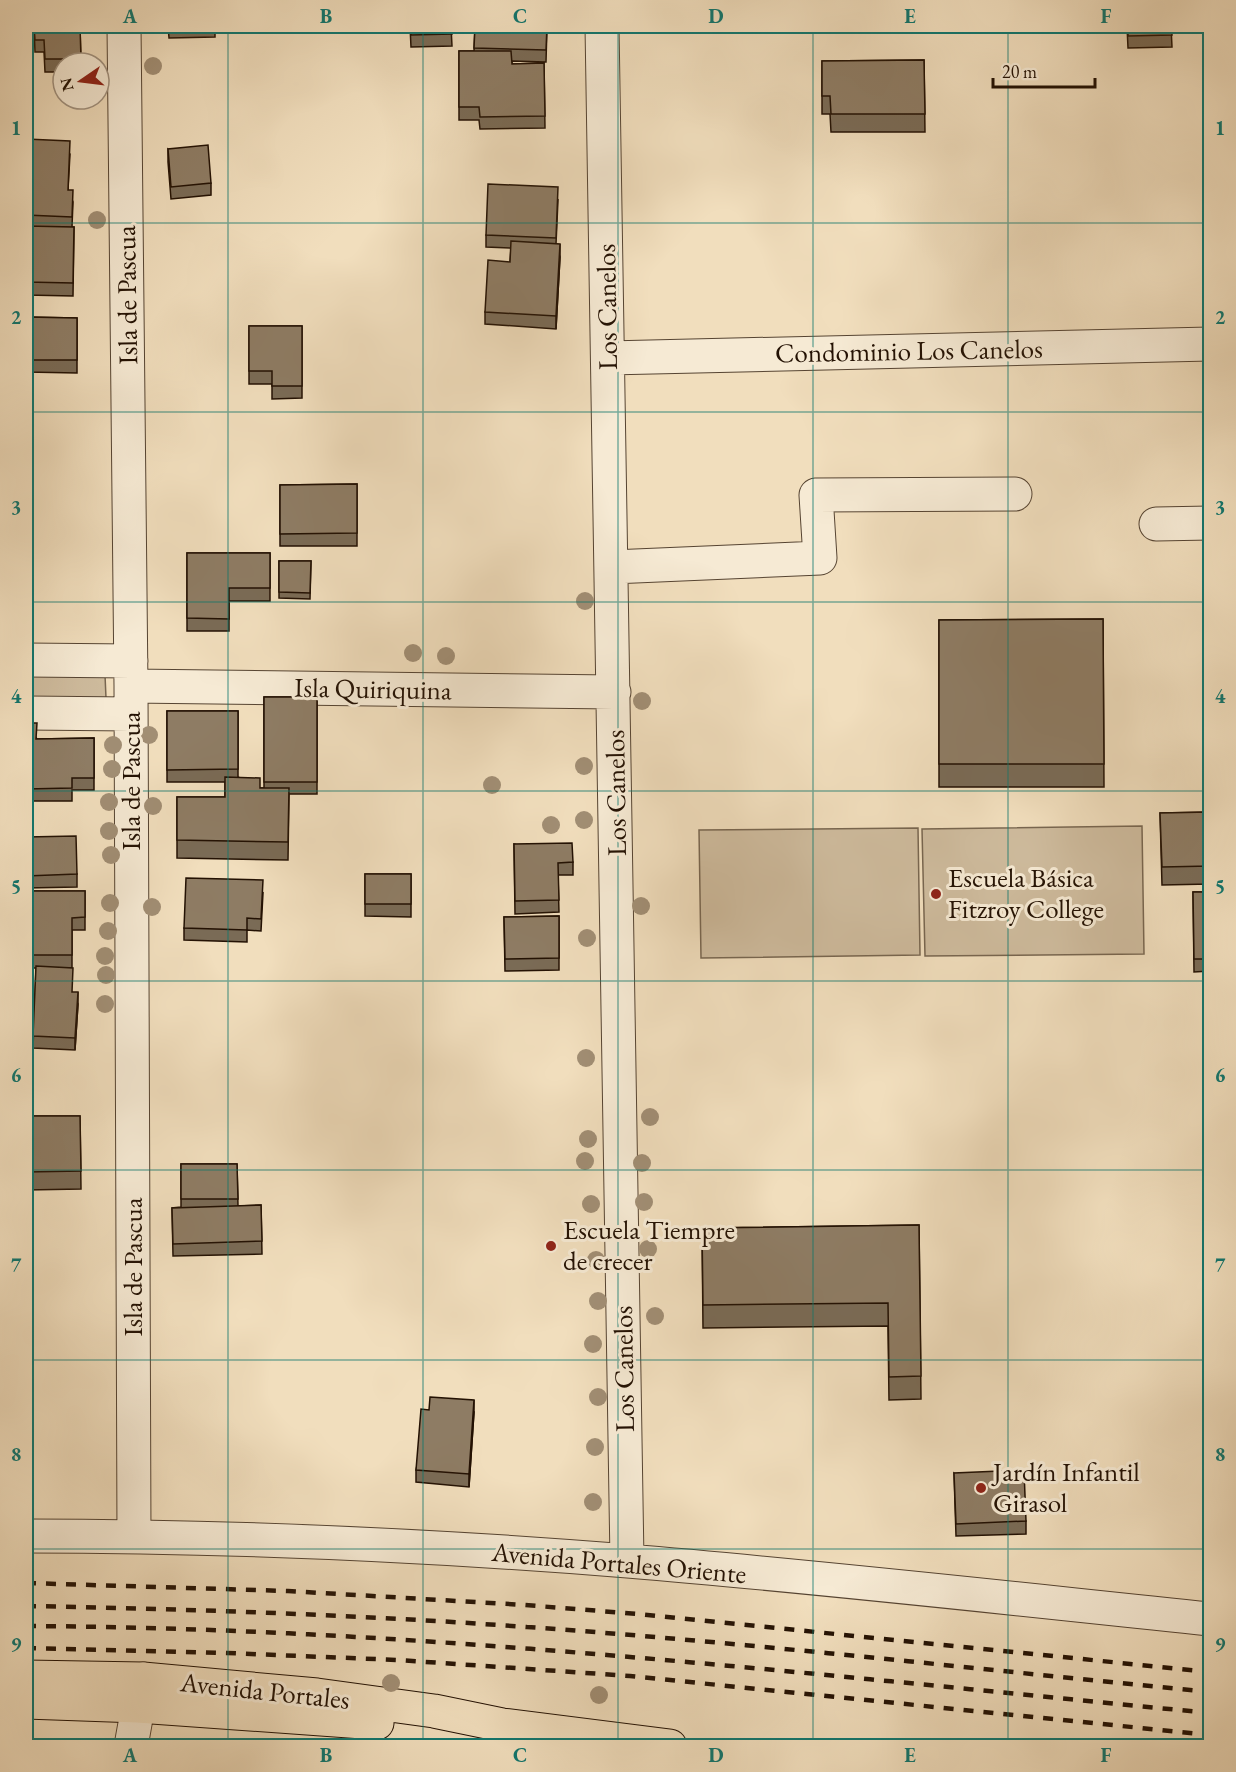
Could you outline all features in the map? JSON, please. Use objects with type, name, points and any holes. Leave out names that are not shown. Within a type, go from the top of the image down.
[{"type":"main road","name":"Avenida Portales","points":[[26,1677],[140,1693],[368,1701],[502,1725],[670,1746]]},
{"type":"main road","name":"Avenida Portales","points":[[26,1701],[140,1693]]},
{"type":"street","name":"Isla de Pascua","points":[[124,26],[131,687],[134,1536]]},
{"type":"street","name":"Los Canelos","points":[[603,26],[627,1561]]},
{"type":"street","name":"Condominio Los Canelos","points":[[608,358],[1210,344]]},
{"type":"street","points":[[612,567],[819,558],[816,495],[1015,494]]},
{"type":"street","points":[[1156,524],[1210,523]]},
{"type":"street","name":"Isla Quiriquina","points":[[26,660],[131,687],[614,692]]},
{"type":"street","name":"Isla Quiriquina","points":[[26,713],[131,687]]},
{"type":"street","name":"Avenida Portales Oriente","points":[[26,1536],[134,1536],[398,1546],[627,1561],[1210,1619]]},
{"type":"street","points":[[131,1746],[140,1693]]},
{"type":"shaded area","points":[[26,674],[105,675],[106,698],[26,698]]},
{"type":"shaded area","points":[[1142,826],[1144,954],[925,956],[922,829]]},
{"type":"shaded area","points":[[918,828],[920,955],[701,958],[699,830]]},
{"type":"building","points":[[34,26],[80,26],[81,51],[51,51],[51,59],[45,59],[44,40],[35,40]]},
{"type":"building","points":[[411,26],[451,26],[452,34],[411,35]]},
{"type":"building","points":[[475,26],[547,26],[546,50],[474,48]]},
{"type":"building","points":[[1128,26],[1171,26],[1172,35],[1128,36]]},
{"type":"building","points":[[459,51],[511,51],[512,64],[544,63],[545,116],[480,117],[479,107],[459,107]]},
{"type":"building","points":[[924,60],[925,114],[831,114],[830,96],[822,96],[822,61]]},
{"type":"building","points":[[26,139],[70,141],[68,190],[73,190],[72,217],[26,215]]},
{"type":"building","points":[[208,145],[211,183],[171,187],[168,149]]},
{"type":"building","points":[[488,184],[558,187],[556,238],[486,235]]},
{"type":"building","points":[[26,226],[74,227],[73,283],[26,282]]},
{"type":"building","points":[[511,241],[560,244],[556,316],[485,312],[488,260],[510,262]]},
{"type":"building","points":[[26,317],[77,318],[77,360],[26,360]]},
{"type":"building","points":[[249,326],[302,326],[302,386],[272,386],[272,371],[249,371]]},
{"type":"building","points":[[357,484],[357,533],[280,534],[280,485]]},
{"type":"building","points":[[187,553],[270,553],[270,588],[229,588],[229,619],[187,618]]},
{"type":"building","points":[[279,561],[311,561],[310,593],[279,592]]},
{"type":"building","points":[[1103,619],[1104,764],[939,764],[939,620]]},
{"type":"building","points":[[264,697],[317,697],[317,782],[264,782]]},
{"type":"building","points":[[167,711],[238,711],[238,769],[167,770]]},
{"type":"building","points":[[26,723],[37,723],[36,739],[94,738],[94,778],[72,778],[72,788],[26,789]]},
{"type":"building","points":[[225,777],[260,778],[260,788],[289,788],[288,842],[177,840],[177,797],[225,797]]},
{"type":"building","points":[[1210,812],[1210,866],[1162,867],[1160,813]]},
{"type":"building","points":[[76,836],[77,874],[26,876],[26,837]]},
{"type":"building","points":[[572,843],[573,862],[558,863],[559,900],[515,901],[514,844]]},
{"type":"building","points":[[365,874],[411,874],[411,904],[365,904]]},
{"type":"building","points":[[186,878],[263,880],[261,919],[247,918],[247,930],[184,928]]},
{"type":"building","points":[[26,891],[85,891],[85,917],[72,918],[72,955],[26,955]]},
{"type":"building","points":[[1193,892],[1210,892],[1210,959],[1194,959]]},
{"type":"building","points":[[559,916],[559,958],[505,959],[504,917]]},
{"type":"building","points":[[36,966],[73,968],[72,992],[78,992],[75,1038],[33,1036]]},
{"type":"building","points":[[26,1116],[80,1116],[81,1171],[26,1172]]},
{"type":"building","points":[[181,1164],[237,1164],[238,1199],[181,1199]]},
{"type":"building","points":[[261,1205],[262,1241],[173,1244],[172,1208]]},
{"type":"building","points":[[919,1225],[921,1376],[889,1377],[888,1303],[703,1305],[702,1228]]},
{"type":"building","points":[[430,1397],[474,1400],[469,1474],[416,1470],[421,1409],[429,1410]]},
{"type":"building","points":[[1024,1470],[1026,1521],[956,1524],[954,1473]]},
{"type":"railway","points":[[26,1583],[288,1591],[525,1605],[638,1614],[1210,1672]]},
{"type":"railway","points":[[26,1606],[276,1613],[612,1633],[1210,1692]]},
{"type":"railway","points":[[26,1626],[323,1635],[471,1644],[767,1669],[1210,1713]]},
{"type":"railway","points":[[26,1648],[398,1660],[630,1676],[1210,1735]]},
{"type":"place","name":"Escuela Básica Fitzroy College","points":[[936,894]]},
{"type":"place","name":"Escuela Tiempre de crecer","points":[[551,1246]]},
{"type":"place","name":"Jardín Infantil Girasol","points":[[981,1488]]}]
